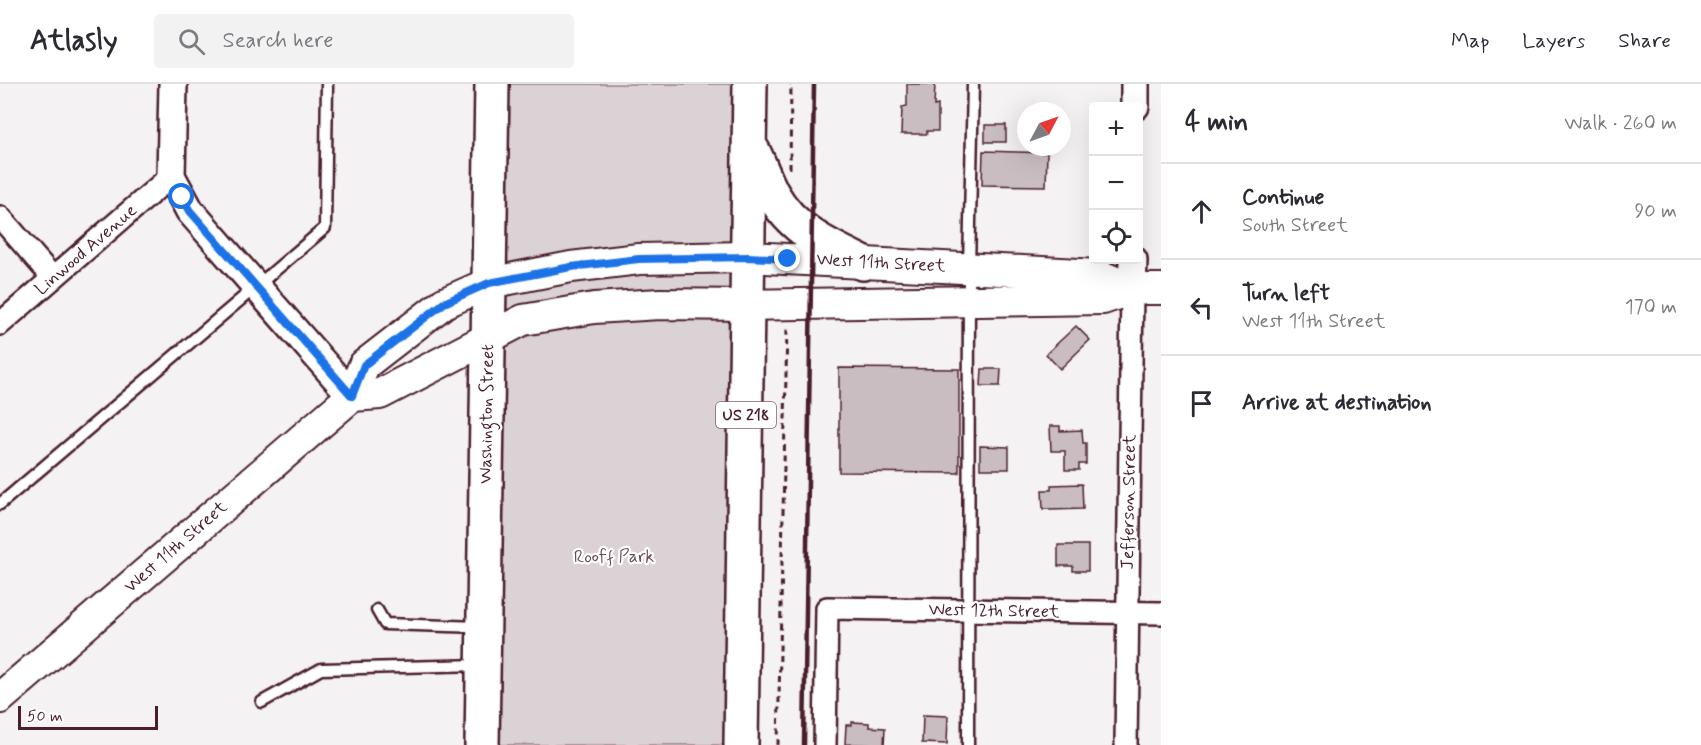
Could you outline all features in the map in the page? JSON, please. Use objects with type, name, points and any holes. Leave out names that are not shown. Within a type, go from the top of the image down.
[{"type":"highway","name":"Washington Street","points":[[482,745],[492,84]]},
{"type":"highway","name":"US 218","points":[[741,745],[750,84]]},
{"type":"highway","points":[[749,141],[773,194],[789,216],[812,237],[863,263]]},
{"type":"main road","name":"West 11th Street","points":[[0,698],[352,396],[364,365],[444,303],[489,283],[605,262],[639,259],[748,257],[1099,275],[1147,289]]},
{"type":"main road","name":"West 11th Street","points":[[352,396],[380,394],[523,320],[594,308],[660,304],[747,305],[1103,299],[1147,289]]},
{"type":"street","points":[[173,84],[171,176],[190,211],[352,396]]},
{"type":"street","points":[[1135,84],[1135,102]]},
{"type":"street","name":"Linwood Avenue","points":[[0,324],[171,176]]},
{"type":"street","points":[[0,217],[53,278]]},
{"type":"street","name":"Jefferson Street","points":[[1126,745],[1128,613],[1147,289],[1135,264]]},
{"type":"street","name":"West 12th Street","points":[[825,745],[827,608],[1161,613]]},
{"type":"lane","points":[[0,504],[325,228],[327,84]]},
{"type":"lane","points":[[968,745],[969,268],[973,84]]},
{"type":"lane","points":[[377,610],[385,624],[484,627]]},
{"type":"lane","points":[[262,702],[321,669],[484,665]]},
{"type":"path","points":[[789,178],[791,84]]},
{"type":"path","points":[[778,745],[787,328]]},
{"type":"green space","name":"Rooff Park","points":[[492,84],[750,84],[741,745],[482,745]]},
{"type":"building","points":[[907,84],[935,84],[934,106],[938,105],[938,131],[927,131],[927,134],[901,134],[902,107],[907,106]]},
{"type":"building","points":[[985,125],[1006,125],[1006,142],[985,142]]},
{"type":"building","points":[[983,151],[1017,152],[1017,156],[1047,156],[1046,186],[982,185]]},
{"type":"building","points":[[1076,326],[1090,340],[1060,369],[1046,354]]},
{"type":"building","points":[[839,368],[959,369],[959,473],[839,472]]},
{"type":"building","points":[[982,369],[1001,369],[1000,386],[981,386]]},
{"type":"building","points":[[1050,426],[1060,426],[1060,431],[1082,430],[1083,443],[1086,443],[1086,464],[1079,464],[1079,470],[1065,470],[1065,451],[1051,451]]},
{"type":"building","points":[[980,446],[1009,447],[1009,469],[980,469]]},
{"type":"building","points":[[1082,484],[1083,509],[1043,509],[1042,490],[1051,490],[1051,485]]},
{"type":"building","points":[[1058,545],[1088,545],[1088,571],[1073,571],[1073,566],[1058,566]]},
{"type":"building","points":[[923,715],[948,716],[947,744],[922,743]]},
{"type":"building","points":[[852,722],[869,723],[869,727],[885,728],[884,745],[845,744],[846,725],[852,725]]},
{"type":"railway","points":[[804,745],[814,84]]},
{"type":"route","points":[[182,197],[190,211],[352,396],[364,365],[444,303],[489,283],[571,267],[639,259],[748,257],[788,259]]}]
